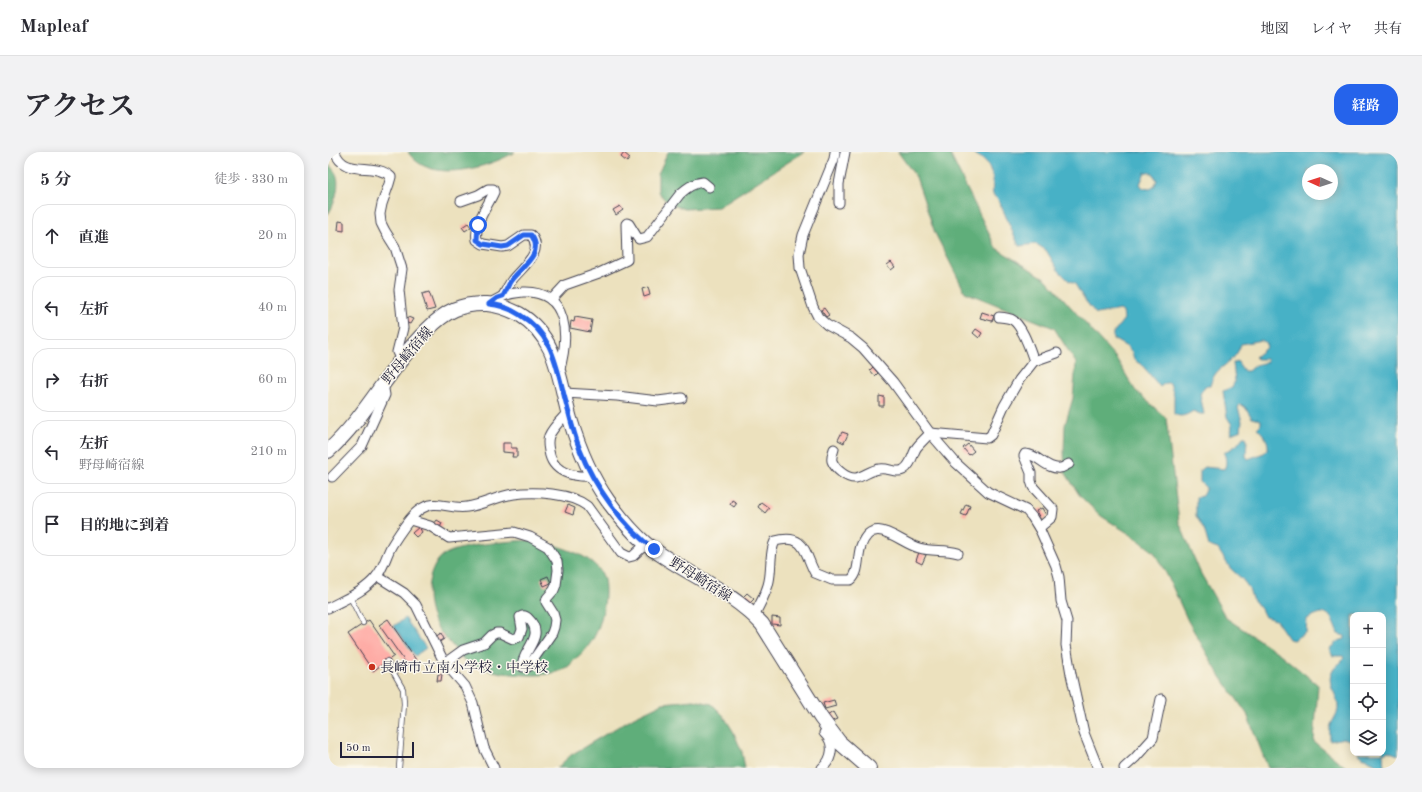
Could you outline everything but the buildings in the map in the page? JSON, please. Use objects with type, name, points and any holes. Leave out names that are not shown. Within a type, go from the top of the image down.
[{"type":"main road","name":"野母崎宿線","points":[[328,451],[350,428],[401,360],[428,329],[446,314],[456,308],[476,304],[489,304],[515,312],[535,326],[550,346],[559,372],[568,412],[580,451],[592,476],[608,501],[646,544],[738,603],[762,624],[824,722],[839,742],[869,768]]},
{"type":"street","points":[[335,152],[338,160],[346,166],[380,171],[388,173],[391,177],[380,214],[384,231],[395,247],[402,269],[399,290],[403,328],[397,352],[401,360]]},
{"type":"street","points":[[836,152],[803,235],[799,254],[800,268],[813,307],[818,317],[827,325],[851,338],[863,348],[893,382],[930,433],[956,463],[988,492],[1026,510],[1039,528],[1056,566],[1059,577],[1061,601],[1067,621],[1066,645],[1071,674],[1084,733],[1098,768]]},
{"type":"street","points":[[839,203],[839,184],[845,152]]},
{"type":"street","points":[[551,300],[565,285],[599,273],[627,260],[627,223],[639,239],[647,237],[680,194],[686,189],[693,184],[703,182],[709,187]]},
{"type":"street","points":[[461,201],[478,195],[488,189],[493,189],[494,192],[483,212],[477,231],[477,240],[483,244],[502,247],[508,246],[524,235],[531,235],[534,239],[534,255],[510,282],[503,296]]},
{"type":"street","points":[[489,304],[497,298],[519,292],[541,294],[551,300],[557,306],[562,316],[564,332],[564,356],[559,372]]},
{"type":"street","points":[[998,317],[1015,322],[1020,328],[1034,361]]},
{"type":"street","points":[[930,433],[987,438],[1019,380],[1034,361],[1057,353]]},
{"type":"street","points":[[332,477],[362,446],[385,395],[383,384]]},
{"type":"street","points":[[564,392],[658,401],[682,398]]},
{"type":"street","points":[[568,412],[550,435],[547,444],[549,455],[553,463],[560,471],[579,477],[592,476]]},
{"type":"street","points":[[834,449],[832,461],[842,473],[850,477],[856,478],[879,468],[898,471],[908,466],[918,447],[930,433]]},
{"type":"street","points":[[1039,528],[1052,517],[1054,509],[1033,487],[1031,473],[1024,456],[1025,454],[1032,455],[1054,468],[1061,468],[1069,464]]},
{"type":"street","points":[[328,608],[369,585],[377,576],[392,545],[416,512],[423,507],[432,504],[467,507],[514,494],[554,494],[580,501],[587,506],[617,549],[626,556],[634,556],[646,544]]},
{"type":"street","points":[[410,520],[430,526],[449,538],[514,532],[548,547],[557,561],[558,570],[556,586],[547,598],[546,602],[553,613],[554,627],[552,633],[528,667],[523,667],[521,664],[534,641],[534,632],[531,622],[527,616],[520,617],[522,634],[519,637],[513,639],[500,633],[496,633],[484,642],[463,650],[445,663]]},
{"type":"street","points":[[754,616],[769,583],[771,555],[775,540],[787,539],[799,541],[805,549],[815,574],[832,580],[851,580],[854,577],[861,545],[866,534],[872,531],[880,530],[887,532],[911,546],[931,551],[948,550],[958,553]]},
{"type":"street","points":[[377,576],[404,593],[416,605],[445,663],[465,686],[473,703],[484,748],[494,768]]},
{"type":"street","points":[[1124,768],[1153,738],[1161,700]]},
{"type":"street","points":[[822,768],[830,759],[832,750],[828,737],[823,732],[821,726],[824,722]]},
{"type":"lane","points":[[350,596],[363,624]]},
{"type":"lane","points":[[387,661],[403,689],[404,704],[400,768]]},
{"type":"green space","points":[[408,152],[515,152],[504,158],[475,168],[444,171],[430,168],[418,162]]},
{"type":"green space","points":[[668,152],[804,152],[718,207],[685,209],[669,204],[658,192],[658,174]]},
{"type":"green space","points":[[898,152],[949,152],[996,248],[1046,279],[1116,358],[1135,390],[1166,418],[1179,522],[1200,572],[1226,618],[1280,654],[1318,685],[1314,742],[1347,768],[1268,768],[1247,714],[1217,671],[1188,621],[1167,575],[1154,552],[1136,538],[1101,516],[1080,496],[1065,472],[1065,425],[1073,398],[1076,363],[1054,328],[965,292],[935,233],[916,177]]},
{"type":"green space","points":[[328,163],[336,173],[338,186],[336,196],[328,214]]},
{"type":"green space","points":[[533,540],[561,547],[581,555],[597,567],[602,574],[605,583],[605,600],[600,622],[595,635],[589,646],[569,666],[543,675],[503,673],[482,668],[467,662],[440,632],[433,620],[429,607],[428,588],[434,566],[439,559],[456,550],[483,544]]},
{"type":"green space","points":[[694,700],[712,704],[723,715],[733,731],[742,752],[745,768],[557,768],[571,755],[634,717],[663,703]]},
{"type":"water","points":[[969,152],[1398,152],[1398,755],[1388,751],[1386,752],[1386,612],[1350,612],[1350,740],[1343,738],[1330,741],[1330,727],[1337,712],[1338,704],[1330,678],[1332,671],[1344,658],[1343,656],[1333,656],[1329,649],[1338,641],[1345,639],[1345,636],[1338,634],[1331,617],[1328,614],[1320,613],[1307,619],[1306,632],[1293,640],[1289,639],[1276,620],[1265,617],[1261,609],[1252,598],[1249,588],[1230,568],[1218,549],[1209,546],[1204,529],[1196,516],[1196,497],[1202,496],[1206,488],[1200,482],[1200,470],[1204,467],[1224,469],[1226,461],[1224,453],[1237,445],[1243,437],[1246,437],[1247,439],[1246,456],[1248,459],[1264,453],[1268,449],[1267,440],[1257,428],[1261,424],[1261,420],[1252,418],[1245,407],[1240,404],[1238,408],[1242,421],[1241,430],[1231,434],[1232,425],[1227,417],[1223,391],[1232,387],[1235,381],[1233,363],[1237,361],[1244,371],[1248,371],[1255,365],[1267,362],[1266,359],[1257,359],[1255,357],[1267,347],[1265,342],[1261,340],[1241,344],[1234,357],[1216,373],[1210,386],[1205,386],[1200,394],[1204,414],[1193,411],[1184,416],[1174,414],[1174,396],[1170,383],[1165,383],[1160,387],[1142,365],[1134,360],[1132,353],[1127,347],[1113,339],[1113,333],[1124,319],[1123,312],[1120,310],[1096,314],[1084,299],[1075,284],[1068,280],[1058,270],[1046,250],[1036,244],[1019,246],[999,201],[993,195],[993,179],[990,169],[982,159]],"holes":[[[1145,172],[1152,173],[1157,180],[1154,187],[1150,189],[1143,188],[1140,184]]]},
{"type":"water","points":[[405,618],[426,648],[415,656],[394,626]]},
{"type":"water","points":[[1361,756],[1383,756],[1384,768],[1380,768],[1376,764]]},
{"type":"place","name":"長崎市立南小学校・中学校","points":[[372,667]]},
{"type":"route","points":[[478,225],[476,235],[477,240],[483,244],[502,247],[508,246],[524,235],[531,235],[534,239],[534,255],[510,282],[503,296],[497,298],[489,304],[505,308],[525,318],[535,326],[550,346],[559,369],[570,420],[580,451],[592,476],[608,501],[634,532],[646,544],[654,549]]}]
